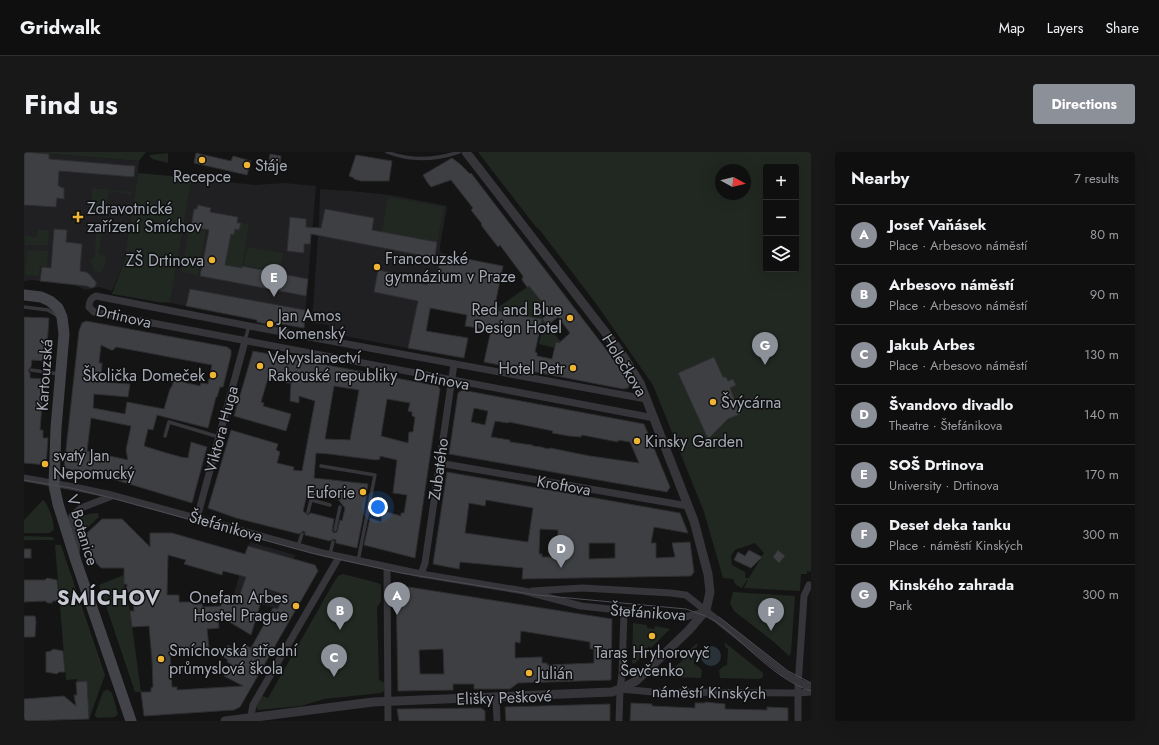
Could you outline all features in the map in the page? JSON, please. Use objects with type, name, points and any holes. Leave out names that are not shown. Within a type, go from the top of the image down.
[{"type":"main road","name":"Kartouzská","points":[[24,295],[40,297],[50,301],[58,308],[62,318],[64,334],[60,374],[54,483]]},
{"type":"main road","name":"V Botanice","points":[[54,483],[58,504],[76,561],[131,721]]},
{"type":"street","name":"Holečkova","points":[[466,152],[622,354],[640,383],[698,533],[710,584],[710,598],[706,612]]},
{"type":"street","name":"Drtinova","points":[[646,399],[249,326],[96,296],[90,299],[89,303],[90,310],[94,312],[452,381],[654,418]]},
{"type":"street","name":"Viktora Huga","points":[[197,518],[245,341]]},
{"type":"street","name":"Zubatého","points":[[422,574],[425,563],[454,364]]},
{"type":"street","name":"Kroftova","points":[[439,463],[688,506]]},
{"type":"street","name":"Štefánikova","points":[[24,478],[112,495],[330,555],[387,568],[524,591],[581,606],[686,617],[706,612]]},
{"type":"street","points":[[76,561],[77,541],[71,521],[72,516],[81,508],[112,495]]},
{"type":"street","points":[[250,720],[253,705],[339,557]]},
{"type":"street","points":[[387,568],[388,721]]},
{"type":"street","points":[[798,721],[804,596],[810,585]]},
{"type":"street","name":"Štefánikova","points":[[524,591],[584,588],[678,594],[686,595],[706,612]]},
{"type":"street","points":[[619,721],[624,611]]},
{"type":"street","name":"náměstí Kinských","points":[[620,689],[632,684],[647,671],[684,636],[706,612],[784,673],[811,687]]},
{"type":"street","name":"náměstí Kinských","points":[[620,689],[653,692],[811,692]]},
{"type":"street","name":"Elišky Peškové","points":[[225,721],[250,720],[373,702],[609,692],[620,689]]},
{"type":"street","points":[[496,697],[497,721]]},
{"type":"lane","points":[[388,152],[406,158],[423,159],[459,152]]},
{"type":"lane","points":[[24,307],[48,310],[62,318]]},
{"type":"lane","points":[[245,341],[249,326]]},
{"type":"lane","points":[[31,370],[60,374]]},
{"type":"lane","points":[[165,436],[169,422],[219,437]]},
{"type":"lane","points":[[321,466],[375,475],[358,561]]},
{"type":"lane","points":[[308,512],[311,500],[330,505]]},
{"type":"lane","points":[[335,530],[340,507]]},
{"type":"lane","points":[[298,546],[302,534]]},
{"type":"lane","points":[[330,555],[333,542]]},
{"type":"shaded area","name":"Zdravotnické zařízení Smíchov","points":[[24,152],[139,161],[124,262],[112,291],[99,287],[85,290],[78,286],[32,280],[24,281]]},
{"type":"shaded area","points":[[27,152],[146,152],[139,161]]},
{"type":"shaded area","points":[[478,152],[811,152],[811,572],[807,571],[807,574],[801,574],[800,591],[744,588],[748,580],[742,588],[736,585],[733,579],[723,578],[704,512],[653,385],[597,305]],"holes":[[[714,357],[723,377],[726,377],[728,381],[733,379],[736,385],[730,388],[739,409],[708,439],[678,373]],[[755,543],[764,553],[749,578],[745,578],[745,572],[732,565],[731,556],[735,550]]]},
{"type":"shaded area","points":[[168,153],[168,163],[152,159],[149,155]]},
{"type":"shaded area","points":[[138,173],[192,178],[170,303],[112,294],[124,262]]},
{"type":"shaded area","points":[[192,178],[255,185],[284,183],[316,186],[304,328],[281,324],[280,327],[263,324],[257,322],[257,320],[170,303]]},
{"type":"shaded area","points":[[92,188],[131,192],[131,195],[109,191],[105,214],[93,212],[91,210]]},
{"type":"shaded area","name":"Francouzské gymnázium v Praze","points":[[320,189],[390,195],[447,206],[440,246],[441,255],[423,351],[329,333],[329,325],[312,323]]},
{"type":"shaded area","points":[[388,197],[444,207],[437,242],[382,232]]},
{"type":"shaded area","points":[[241,223],[249,224],[242,268],[219,264],[227,255],[231,234],[234,235],[235,229],[239,230]]},
{"type":"shaded area","points":[[94,226],[103,226],[99,254],[107,257],[102,272],[100,273],[95,271],[90,261],[95,255],[96,230]]},
{"type":"shaded area","points":[[189,228],[206,231],[198,275],[181,272]]},
{"type":"shaded area","points":[[38,230],[49,230],[48,245],[25,245],[25,236],[37,237]]},
{"type":"shaded area","points":[[248,247],[283,253],[279,272],[244,265]]},
{"type":"shaded area","points":[[27,250],[48,251],[47,266],[40,266],[39,276],[25,275]]},
{"type":"shaded area","points":[[530,285],[542,302],[536,309],[543,317],[542,319],[562,343],[556,342],[555,348],[539,344],[541,319],[494,310]]},
{"type":"shaded area","points":[[43,500],[51,514],[54,530],[49,533],[24,533],[24,520]]},
{"type":"shaded area","points":[[98,513],[99,517],[85,530],[79,527],[79,519],[81,517],[87,514]]},
{"type":"shaded area","points":[[24,536],[53,537],[54,540],[24,540]]},
{"type":"shaded area","points":[[250,542],[295,555],[278,609],[260,604],[255,623],[240,614],[231,604]]},
{"type":"shaded area","points":[[55,545],[61,545],[105,675],[89,719],[87,681],[77,682],[77,679],[66,680]]},
{"type":"shaded area","points":[[343,574],[381,585],[381,602],[377,607],[379,680],[385,683],[384,691],[381,693],[324,699],[301,706],[258,710],[256,707],[261,697],[263,696],[268,698],[334,582],[338,576]]},
{"type":"shaded area","points":[[124,575],[124,584],[130,611],[141,692],[135,692],[99,585]]},
{"type":"shaded area","points":[[733,592],[795,596],[791,653],[789,656],[774,642],[734,611],[730,603]]},
{"type":"shaded area","points":[[634,623],[647,625],[647,628],[654,629],[655,626],[670,629],[651,648],[649,646],[644,651],[646,653],[634,664],[632,663]]},
{"type":"shaded area","points":[[724,642],[763,673],[763,677],[760,679],[720,678],[719,670],[727,665],[728,648],[726,648]]},
{"type":"shaded area","points":[[697,643],[697,647],[695,648],[694,664],[702,670],[701,678],[665,677],[664,674],[683,660],[681,658]]},
{"type":"shaded area","points":[[707,646],[715,646],[721,652],[721,660],[715,666],[707,666],[701,660],[701,652]]},
{"type":"shaded area","points":[[107,689],[112,693],[118,714],[115,717],[98,718],[95,714],[103,692]]},
{"type":"building","points":[[24,152],[49,154],[49,159],[135,166],[134,177],[59,171],[58,186],[64,188],[64,199],[57,198],[56,207],[24,205]]},
{"type":"building","points":[[196,153],[231,161],[233,156],[251,161],[247,175],[194,163]]},
{"type":"building","points":[[270,154],[281,156],[280,165],[269,163]]},
{"type":"building","points":[[356,155],[392,161],[389,181],[361,181],[349,176]]},
{"type":"building","points":[[452,158],[470,174],[471,173],[602,344],[630,383],[628,388],[623,389],[484,362],[491,330],[465,326],[467,315],[430,308],[426,331],[468,338],[464,358],[408,348],[418,301],[374,292],[378,270],[393,273],[392,278],[406,281],[408,276],[414,277],[414,282],[427,285],[429,277],[436,278],[441,254],[503,266],[494,310],[542,319],[550,312],[529,286],[527,287],[522,280],[523,276],[500,245],[498,247],[481,225],[482,224],[471,210],[473,208],[451,180],[431,187],[427,182],[423,175]],"holes":[[[558,317],[570,333],[559,343],[556,342],[552,359],[537,356],[537,353],[535,352],[542,319],[548,325]]]},
{"type":"building","name":"ZŠ Drtinova","points":[[198,205],[211,208],[210,212],[238,217],[237,223],[241,223],[239,230],[235,229],[234,235],[231,234],[225,265],[242,268],[242,266],[308,279],[306,296],[200,276],[209,230],[191,227],[194,209],[197,209]]},
{"type":"building","points":[[325,209],[374,218],[372,230],[437,242],[435,258],[311,234],[310,244],[304,244],[304,253],[287,251],[290,217],[306,219],[306,227],[321,228]]},
{"type":"building","points":[[54,229],[67,230],[66,242],[82,244],[80,271],[89,274],[96,282],[94,287],[91,288],[87,286],[40,281],[42,267],[51,268]]},
{"type":"building","points":[[190,289],[305,310],[304,328],[281,324],[280,327],[257,322],[257,320],[186,306]]},
{"type":"building","points":[[24,317],[49,318],[46,361],[32,360],[31,367],[28,370],[30,373],[30,378],[44,379],[40,430],[43,430],[43,438],[48,438],[46,465],[24,463]]},
{"type":"building","points":[[86,321],[227,347],[231,350],[223,387],[220,387],[216,397],[208,428],[157,415],[153,430],[148,429],[144,446],[163,452],[188,458],[191,442],[207,447],[192,503],[116,480],[64,468],[79,331],[82,323]],"holes":[[[101,345],[111,350],[116,347],[212,365],[208,384],[201,383],[200,386],[174,380],[164,409],[127,402],[125,414],[93,408],[94,394],[128,397],[130,384],[101,382],[102,363],[99,363]],[[91,418],[131,426],[126,450],[128,460],[87,451]]]},
{"type":"building","points":[[253,351],[438,386],[440,389],[415,558],[364,545],[370,518],[381,522],[383,511],[401,516],[401,513],[404,513],[407,495],[393,493],[397,460],[380,456],[380,459],[376,460],[316,453],[314,478],[368,484],[357,548],[336,543],[336,540],[333,539],[330,541],[305,535],[305,532],[303,531],[299,534],[236,518],[208,508],[231,430],[278,444],[276,450],[280,452],[277,463],[294,467],[293,470],[302,471],[315,401],[299,396],[299,403],[290,401],[291,383],[268,378],[261,402],[264,403],[263,406],[291,414],[286,431],[234,416]],"holes":[[[334,386],[359,390],[350,440],[325,439]],[[387,399],[410,403],[408,411],[412,412],[412,416],[415,417],[413,432],[409,432],[408,443],[381,436]],[[307,495],[337,498],[345,508],[342,521],[340,520],[337,532],[334,533],[332,531],[334,519],[311,513],[308,515],[303,511]]]},
{"type":"building","name":"Švýcárna","points":[[714,357],[723,377],[726,377],[728,381],[733,379],[736,385],[730,388],[740,414],[728,419],[708,439],[678,373]]},
{"type":"building","points":[[462,390],[644,424],[670,487],[667,492],[449,454],[458,393]],"holes":[[[474,408],[488,411],[485,425],[471,422]],[[495,421],[509,422],[553,431],[552,433],[569,436],[581,437],[582,435],[618,442],[618,440],[630,442],[639,463],[590,456],[550,448],[548,449],[491,437]]]},
{"type":"building","points":[[447,472],[680,513],[688,533],[654,527],[651,543],[656,543],[656,558],[675,557],[672,543],[690,542],[694,572],[691,576],[522,579],[523,568],[460,562],[459,569],[433,564]],"holes":[[[486,500],[533,508],[528,542],[465,533],[469,503],[485,506]],[[540,529],[558,530],[558,557],[542,557],[542,554],[539,554]],[[589,543],[615,543],[615,558],[589,559]]]},
{"type":"building","points":[[102,519],[122,519],[150,547],[150,533],[172,533],[245,554],[248,546],[315,565],[318,571],[240,707],[234,710],[144,716],[141,692],[151,692],[151,688],[153,687],[149,626],[132,627],[130,611],[134,611],[133,593],[126,592],[127,584],[124,584],[124,568],[101,568],[87,553],[87,533]],"holes":[[[168,555],[186,560],[184,564],[222,575],[223,571],[246,577],[240,594],[220,595],[221,606],[203,607],[202,604],[197,604],[197,602],[179,602],[179,595],[167,595]],[[265,588],[283,594],[278,609],[273,608],[251,648],[245,645],[242,650],[236,647],[234,649],[228,645],[222,656],[231,664],[224,676],[243,686],[177,690],[177,687],[172,687],[170,650],[209,648],[207,629],[219,628],[218,615],[251,635]]]},
{"type":"building","points":[[24,549],[31,549],[31,558],[24,558]]},
{"type":"building","points":[[749,550],[762,557],[751,568],[734,560],[738,552],[745,556]]},
{"type":"building","points":[[778,550],[785,556],[779,563],[773,557]]},
{"type":"building","points":[[47,578],[57,580],[59,601],[53,601],[52,603],[45,601],[24,602],[24,580],[45,580]]},
{"type":"building","points":[[396,585],[612,619],[611,680],[518,683],[510,689],[474,689],[474,684],[453,684],[453,690],[398,691]],"holes":[[[521,631],[590,642],[590,649],[594,649],[594,663],[547,665],[547,663],[542,663],[542,657],[515,658],[515,642],[520,643]],[[443,649],[444,674],[420,674],[419,650]]]},
{"type":"building","points":[[24,616],[35,616],[35,637],[24,637]]},
{"type":"building","points":[[53,649],[63,651],[65,672],[59,672],[57,674],[46,672],[46,652]]},
{"type":"building","points":[[87,681],[89,719],[24,721],[24,699],[64,696],[76,706],[74,695],[77,695],[76,682]]},
{"type":"building","points":[[705,702],[725,704],[725,709],[767,710],[767,707],[788,708],[788,721],[630,721],[631,703],[652,704],[652,706],[695,708],[695,703]]},
{"type":"building","points":[[610,704],[610,721],[506,721],[505,707]]},
{"type":"building","points":[[481,708],[485,711],[485,721],[399,721],[397,709]]},
{"type":"tram line","points":[[24,480],[71,488],[108,497],[311,553],[401,573],[537,595],[686,609],[715,621],[785,678],[811,691]]},
{"type":"tram line","points":[[719,617],[788,671],[811,683]]},
{"type":"place","name":"Recepce","points":[[202,160]]},
{"type":"place","name":"Stáje","points":[[247,165]]},
{"type":"place","name":"Zdravotnické zařízení Smíchov","points":[[78,217]]},
{"type":"place","name":"ZŠ Drtinova","points":[[212,260]]},
{"type":"place","name":"Francouzské gymnázium v Praze","points":[[377,267]]},
{"type":"place","name":"SOŠ Drtinova","points":[[274,297]]},
{"type":"place","name":"Red and Blue Design Hotel","points":[[570,318]]},
{"type":"place","name":"Jan Amos Komenský","points":[[270,324]]},
{"type":"place","name":"Kinského zahrada","points":[[765,365]]},
{"type":"place","name":"Velvyslanectví Rakouské republiky","points":[[260,366]]},
{"type":"place","name":"Hotel Petr","points":[[573,368]]},
{"type":"place","name":"Školička Domeček","points":[[213,375]]},
{"type":"place","name":"Švýcárna","points":[[713,402]]},
{"type":"place","name":"Kinsky Garden","points":[[637,441]]},
{"type":"place","name":"svatý Jan Nepomucký","points":[[45,464]]},
{"type":"place","name":"Euforie","points":[[363,492]]},
{"type":"place","name":"Švandovo divadlo","points":[[561,568]]},
{"type":"place","name":"Onefam Arbes Hostel Prague","points":[[296,606]]},
{"type":"place","name":"Josef Vaňásek","points":[[397,615]]},
{"type":"place","name":"Arbesovo náměstí","points":[[340,630]]},
{"type":"place","name":"Deset deka tanku","points":[[771,631]]},
{"type":"place","name":"Taras Hryhorovyč Ševčenko","points":[[652,636]]},
{"type":"place","name":"Smíchovská střední průmyslová škola","points":[[161,659]]},
{"type":"place","name":"Julián","points":[[529,673]]},
{"type":"place","name":"Jakub Arbes","points":[[334,677]]},
{"type":"district","name":"SMÍCHOV","points":[[109,598]]}]
